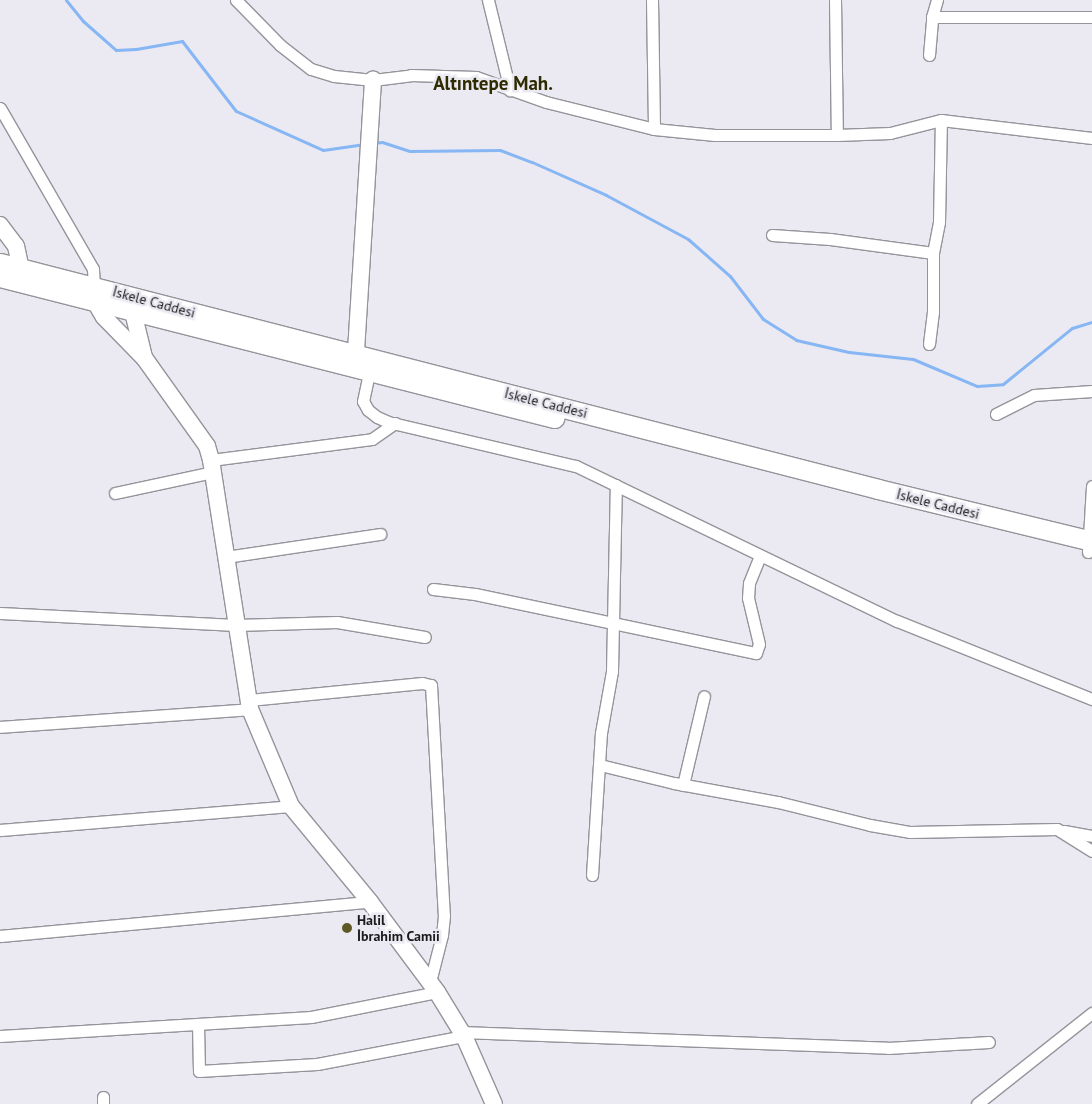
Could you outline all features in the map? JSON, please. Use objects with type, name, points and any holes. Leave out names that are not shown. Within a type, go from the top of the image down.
[{"type":"main road","name":"İskele Caddesi","points":[[0,263],[21,268],[95,295],[360,365],[878,489],[1090,547]]},
{"type":"main road","points":[[0,277],[95,295],[133,312],[360,365]]},
{"type":"street","points":[[236,0],[280,45],[311,69],[334,76],[373,80],[411,75],[476,78],[546,102],[654,129],[715,136],[837,135],[890,133],[941,120],[1092,138]]},
{"type":"street","points":[[488,0],[510,90]]},
{"type":"street","points":[[652,0],[654,129]]},
{"type":"street","points":[[835,0],[837,135]]},
{"type":"street","points":[[928,55],[932,17],[937,0]]},
{"type":"street","points":[[932,17],[1092,16]]},
{"type":"street","points":[[373,80],[360,365],[363,401],[368,410],[377,417],[396,423],[551,458],[576,466],[897,621],[1092,699]]},
{"type":"street","points":[[0,108],[92,268],[95,295],[104,317],[144,359],[183,410],[207,446],[212,466],[250,704],[291,806],[370,902],[433,987],[463,1034],[494,1104]]},
{"type":"street","points":[[929,344],[933,312],[933,253],[939,222],[941,120]]},
{"type":"street","points":[[0,225],[16,246],[21,268]]},
{"type":"street","points":[[772,235],[830,238],[933,253]]},
{"type":"street","points":[[133,312],[144,359]]},
{"type":"street","points":[[996,414],[1034,395],[1092,391]]},
{"type":"street","points":[[115,493],[212,466],[372,439],[396,423]]},
{"type":"street","points":[[592,875],[602,733],[612,671],[616,485]]},
{"type":"street","points":[[1090,547],[1092,486]]},
{"type":"street","points":[[226,557],[380,534]]},
{"type":"street","points":[[433,589],[475,594],[756,652],[759,644],[748,598],[749,584],[760,556]]},
{"type":"street","points":[[0,613],[236,625],[337,622],[425,637]]},
{"type":"street","points":[[0,727],[250,704],[422,683],[430,685],[444,916],[433,987]]},
{"type":"street","points":[[683,785],[704,696]]},
{"type":"street","points":[[600,765],[683,785],[778,802],[870,825],[910,832],[1057,829],[1092,836]]},
{"type":"street","points":[[0,830],[291,806]]},
{"type":"street","points":[[1057,829],[1092,851]]},
{"type":"street","points":[[0,936],[370,902]]},
{"type":"street","points":[[0,1036],[311,1017],[433,987]]},
{"type":"street","points":[[977,1104],[1092,1013]]},
{"type":"street","points":[[198,1024],[199,1071],[317,1064],[463,1034],[888,1048],[988,1042]]},
{"type":"waterway","points":[[66,0],[83,21],[116,50],[136,49],[182,41],[236,111],[323,150],[365,144]]},
{"type":"waterway","points":[[374,143],[382,142],[410,151],[500,150],[532,162],[606,195],[688,239],[730,276],[763,319],[796,340],[849,352],[913,359],[977,386],[1003,384],[1072,328],[1092,322]]},
{"type":"place","name":"Halil İbrahim Camii","points":[[347,928]]},
{"type":"district","name":"Altıntepe Mah.","points":[[493,84]]}]
